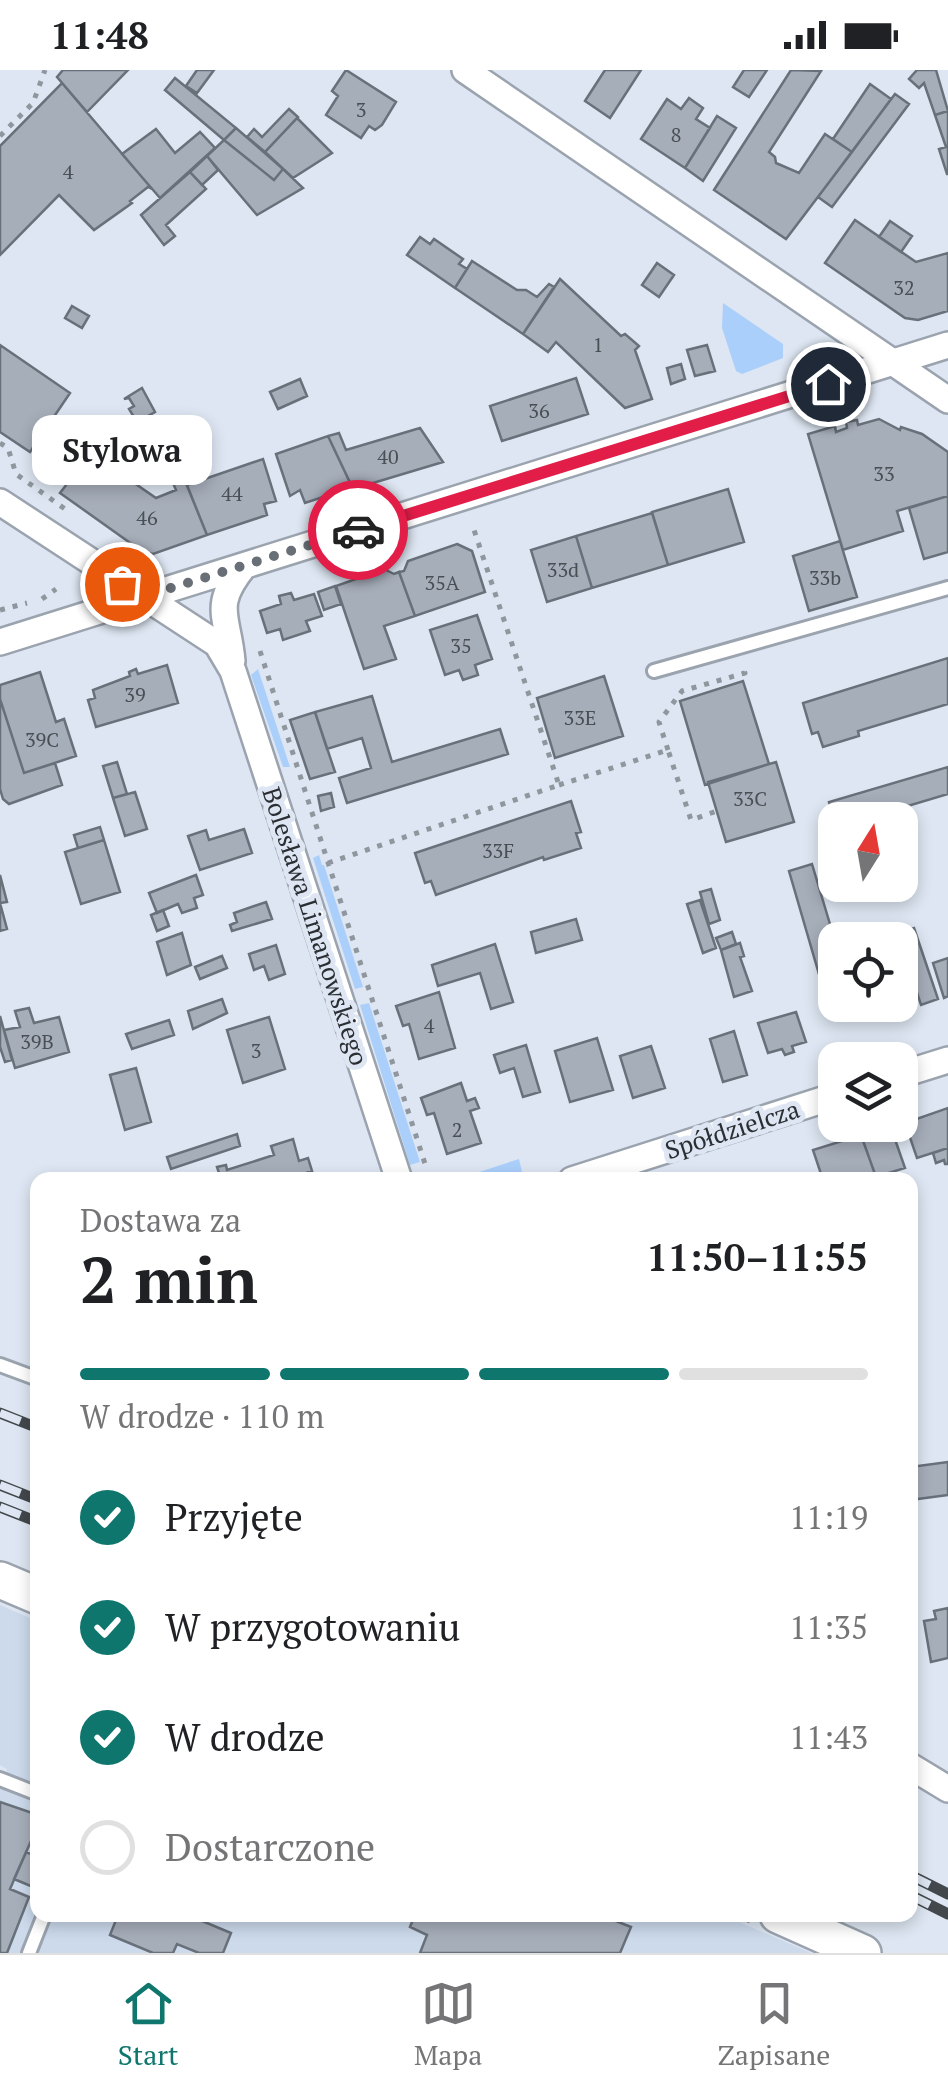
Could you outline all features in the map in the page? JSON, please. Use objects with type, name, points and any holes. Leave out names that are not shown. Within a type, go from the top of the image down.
[{"type":"street","points":[[465,70],[948,400]]},
{"type":"street","points":[[0,642],[948,345]]},
{"type":"street","name":"Bolesława Limanowskiego","points":[[0,502],[216,644],[234,671]]},
{"type":"street","name":"Bolesława Limanowskiego","points":[[244,566],[228,588],[223,606],[234,671],[396,1172]]},
{"type":"street","points":[[918,1069],[948,1060]]},
{"type":"street","name":"Spółdzielcza","points":[[597,1172],[818,1101]]},
{"type":"street","points":[[0,1580],[30,1593]]},
{"type":"street","points":[[918,1769],[944,1778]]},
{"type":"street","points":[[794,1922],[864,1953]]},
{"type":"lane","points":[[654,672],[948,588]]},
{"type":"lane","points":[[0,1365],[30,1376]]},
{"type":"lane","points":[[0,1779],[30,1791]]},
{"type":"lane","points":[[29,1953],[41,1922]]},
{"type":"path","points":[[0,136],[33,103],[45,70]]},
{"type":"path","points":[[0,443],[8,448],[16,474],[77,518]]},
{"type":"path","points":[[473,527],[559,784]]},
{"type":"path","points":[[0,610],[45,598],[56,589]]},
{"type":"path","points":[[258,643],[428,1170]]},
{"type":"path","points":[[717,812],[691,820],[659,722],[682,692],[745,673],[738,646]]},
{"type":"path","points":[[328,863],[668,750]]},
{"type":"shaded area","points":[[723,303],[783,344],[783,358],[742,374],[736,371],[722,328]]},
{"type":"shaded area","points":[[258,669],[290,767],[283,767],[251,675]]},
{"type":"shaded area","points":[[319,855],[363,987],[355,989],[313,858]]},
{"type":"shaded area","points":[[369,1003],[420,1162],[410,1165],[360,1005]]},
{"type":"shaded area","points":[[519,1159],[522,1172],[479,1172]]},
{"type":"shaded area","points":[[0,1605],[30,1618],[30,1922],[739,1922],[811,1953],[0,1953],[0,1787],[7,1769],[0,1765]]},
{"type":"building","points":[[63,70],[128,70],[87,112],[57,77]]},
{"type":"building","points":[[197,70],[214,70],[197,93],[186,86]]},
{"type":"building","points":[[346,70],[396,102],[382,125],[375,130],[369,126],[361,138],[326,115],[338,96],[332,91]]},
{"type":"building","points":[[605,70],[641,70],[610,118],[585,101]]},
{"type":"building","points":[[744,70],[767,70],[749,97],[733,87]]},
{"type":"building","points":[[791,70],[821,71],[769,152],[776,163],[799,173],[825,134],[852,152],[786,239],[714,190]]},
{"type":"building","points":[[917,70],[936,70],[948,111],[935,115],[924,83],[919,88],[909,79]]},
{"type":"building","points":[[175,78],[236,128],[224,140],[165,90]]},
{"type":"building","points":[[62,83],[152,189],[148,187],[94,230],[59,195],[0,255],[0,146]]},
{"type":"building","points":[[870,84],[891,99],[852,152],[833,139]]},
{"type":"building","points":[[895,94],[909,104],[832,207],[818,197]]},
{"type":"building","points":[[689,98],[703,108],[696,119],[710,128],[685,168],[641,139],[667,99],[681,109]]},
{"type":"building","points":[[289,109],[298,117],[265,152],[247,137],[254,129],[262,137]]},
{"type":"building","points":[[948,111],[947,174],[939,149],[946,147],[935,115]]},
{"type":"building","points":[[717,116],[736,128],[703,181],[685,168]]},
{"type":"building","points":[[297,118],[332,153],[293,178],[265,152]]},
{"type":"building","points":[[236,128],[283,169],[274,180],[224,140]]},
{"type":"building","points":[[156,129],[175,153],[200,132],[215,148],[160,198],[122,154]]},
{"type":"building","points":[[224,140],[274,180],[283,169],[303,188],[257,215],[207,156]]},
{"type":"building","points":[[207,156],[218,170],[202,185],[190,172]]},
{"type":"building","points":[[190,172],[206,189],[166,225],[175,236],[164,245],[141,215]]},
{"type":"building","points":[[855,220],[916,262],[948,253],[948,311],[918,320],[905,318],[825,263]]},
{"type":"building","points":[[890,221],[912,236],[901,252],[879,237]]},
{"type":"building","points":[[420,237],[430,244],[434,239],[463,259],[459,264],[467,269],[455,288],[407,255]]},
{"type":"building","points":[[472,261],[517,290],[537,297],[549,284],[554,287],[523,334],[455,288]]},
{"type":"building","points":[[657,263],[674,275],[659,297],[642,285]]},
{"type":"building","points":[[560,279],[621,336],[625,334],[639,346],[635,350],[652,399],[625,408],[556,342],[548,352],[523,334]]},
{"type":"building","points":[[72,306],[89,316],[82,328],[65,318]]},
{"type":"building","points":[[0,345],[70,393],[30,452],[0,432]]},
{"type":"building","points":[[707,345],[715,371],[695,376],[687,350]]},
{"type":"building","points":[[681,364],[685,379],[671,384],[667,368]]},
{"type":"building","points":[[576,378],[588,414],[502,441],[490,406]]},
{"type":"building","points":[[300,379],[307,396],[278,409],[270,392]]},
{"type":"building","points":[[142,388],[155,412],[137,422],[129,409],[134,406],[129,398],[124,399]]},
{"type":"building","points":[[879,419],[900,430],[901,427],[922,434],[948,452],[948,496],[897,511],[903,531],[843,550],[808,434],[835,426],[836,432],[847,428],[846,422],[857,420],[858,425]]},
{"type":"building","points":[[198,425],[205,442],[175,454],[169,437]]},
{"type":"building","points":[[420,428],[443,462],[353,489],[328,436],[339,433],[346,450]]},
{"type":"building","points":[[328,436],[353,489],[305,503],[300,490],[290,496],[276,454]]},
{"type":"building","points":[[91,453],[156,498],[176,490],[173,483],[164,483],[157,463],[175,456],[207,535],[153,554],[143,552],[60,493]]},
{"type":"building","points":[[263,459],[276,501],[264,504],[267,515],[207,535],[187,485]]},
{"type":"building","points":[[728,489],[744,542],[668,565],[652,512]]},
{"type":"building","points":[[948,496],[948,552],[924,559],[909,508]]},
{"type":"building","points":[[652,513],[668,565],[592,588],[576,536]]},
{"type":"building","points":[[576,536],[592,588],[547,602],[531,550]]},
{"type":"building","points":[[840,541],[857,597],[809,611],[793,556]]},
{"type":"building","points":[[457,544],[472,551],[485,592],[415,616],[399,572],[404,571],[408,561]]},
{"type":"building","points":[[384,569],[399,572],[415,616],[384,626],[396,659],[364,669],[336,586]]},
{"type":"building","points":[[335,586],[341,604],[324,610],[318,592]]},
{"type":"building","points":[[291,593],[294,600],[314,594],[322,616],[306,621],[310,631],[283,640],[280,629],[267,633],[260,611],[281,604],[279,596]]},
{"type":"building","points":[[477,615],[492,659],[475,665],[478,675],[463,680],[459,670],[445,675],[430,630]]},
{"type":"building","points":[[948,658],[948,704],[858,731],[859,736],[823,747],[818,732],[812,734],[803,703]]},
{"type":"building","points":[[167,665],[178,703],[96,727],[88,700],[95,698],[93,690],[130,676],[129,672],[136,669],[138,674]]},
{"type":"building","points":[[40,672],[56,722],[64,719],[76,756],[24,773],[0,699],[0,685]]},
{"type":"building","points":[[604,676],[623,736],[555,758],[537,698]]},
{"type":"building","points":[[743,681],[769,764],[705,785],[680,701]]},
{"type":"building","points":[[372,696],[392,762],[500,729],[508,754],[347,803],[339,778],[371,768],[362,738],[327,749],[315,712]]},
{"type":"building","points":[[0,699],[24,773],[55,763],[62,785],[9,804],[3,799]]},
{"type":"building","points":[[315,712],[335,772],[310,779],[290,720]]},
{"type":"building","points":[[117,762],[127,794],[113,798],[103,766]]},
{"type":"building","points":[[776,762],[794,822],[726,842],[708,782]]},
{"type":"building","points":[[948,767],[948,794],[918,803],[829,802]]},
{"type":"building","points":[[135,792],[147,829],[125,836],[113,798]]},
{"type":"building","points":[[331,793],[334,807],[321,811],[318,796]]},
{"type":"building","points":[[571,801],[581,832],[576,833],[581,848],[544,860],[543,857],[436,895],[431,881],[425,883],[415,853]]},
{"type":"building","points":[[100,827],[104,840],[78,848],[74,835]]},
{"type":"building","points":[[244,829],[252,853],[200,870],[188,836],[206,830],[209,840]]},
{"type":"building","points":[[104,840],[120,892],[81,904],[65,852]]},
{"type":"building","points":[[812,864],[818,902],[823,902],[829,922],[818,922],[818,971],[789,871]]},
{"type":"building","points":[[0,875],[7,902],[0,903]]},
{"type":"building","points":[[196,875],[203,895],[194,898],[197,908],[182,913],[178,904],[157,913],[149,893]]},
{"type":"building","points":[[711,889],[720,920],[709,924],[700,892]]},
{"type":"building","points":[[700,900],[716,948],[703,953],[687,904]]},
{"type":"building","points":[[266,902],[272,919],[232,931],[230,925],[237,922],[234,913]]},
{"type":"building","points":[[0,903],[7,929],[0,931]]},
{"type":"building","points":[[163,910],[169,926],[157,931],[151,915]]},
{"type":"building","points":[[576,919],[582,940],[536,953],[531,932]]},
{"type":"building","points":[[732,932],[736,944],[721,950],[716,938]]},
{"type":"building","points":[[182,933],[191,965],[167,975],[157,942]]},
{"type":"building","points":[[918,940],[938,999],[921,1005],[918,996]]},
{"type":"building","points":[[740,943],[744,956],[740,957],[752,991],[734,997],[721,950]]},
{"type":"building","points":[[495,944],[513,1002],[491,1009],[480,973],[438,986],[432,965]]},
{"type":"building","points":[[276,945],[285,974],[269,980],[264,966],[254,970],[249,954]]},
{"type":"building","points":[[222,956],[227,968],[200,979],[195,967]]},
{"type":"building","points":[[948,958],[948,996],[944,998],[933,963]]},
{"type":"building","points":[[439,992],[455,1048],[419,1059],[409,1024],[403,1026],[396,1006]]},
{"type":"building","points":[[222,999],[227,1013],[193,1029],[188,1011]]},
{"type":"building","points":[[29,1008],[34,1023],[59,1017],[69,1052],[15,1068],[4,1030],[20,1027],[15,1011]]},
{"type":"building","points":[[796,1012],[806,1042],[792,1046],[794,1052],[785,1055],[782,1049],[768,1053],[758,1023]]},
{"type":"building","points":[[0,1016],[12,1060],[5,1062],[0,1047]]},
{"type":"building","points":[[269,1017],[285,1069],[243,1083],[227,1030]]},
{"type":"building","points":[[169,1020],[174,1035],[132,1049],[126,1034]]},
{"type":"building","points":[[734,1031],[747,1075],[723,1082],[710,1039]]},
{"type":"building","points":[[597,1038],[613,1090],[570,1102],[555,1051]]},
{"type":"building","points":[[526,1045],[540,1092],[523,1097],[514,1068],[500,1073],[494,1055]]},
{"type":"building","points":[[651,1046],[665,1088],[633,1098],[620,1056]]},
{"type":"building","points":[[136,1068],[151,1122],[125,1130],[110,1075]]},
{"type":"building","points":[[461,1083],[467,1101],[475,1098],[479,1108],[470,1111],[481,1143],[447,1154],[434,1113],[427,1115],[421,1098]]},
{"type":"building","points":[[948,1108],[948,1148],[917,1158],[912,1142],[918,1142],[918,1118]]},
{"type":"building","points":[[237,1134],[240,1146],[171,1169],[167,1157]]},
{"type":"building","points":[[293,1139],[299,1161],[308,1158],[312,1171],[219,1172],[217,1167],[226,1165],[227,1170],[274,1155],[271,1146]]},
{"type":"building","points":[[839,1142],[864,1142],[874,1172],[820,1172],[813,1150]]},
{"type":"building","points":[[864,1142],[896,1142],[905,1168],[874,1172]]},
{"type":"building","points":[[948,1148],[948,1164],[944,1160],[936,1163],[933,1153]]},
{"type":"building","points":[[948,1462],[948,1495],[918,1499],[918,1466]]},
{"type":"building","points":[[948,1608],[948,1658],[931,1662],[924,1621],[936,1619],[934,1611]]},
{"type":"building","points":[[0,1802],[30,1812],[30,1843],[10,1889],[29,1897],[7,1953],[0,1953]]},
{"type":"building","points":[[26,1852],[30,1854],[30,1886],[14,1879]]},
{"type":"building","points":[[115,1922],[205,1922],[231,1933],[223,1953],[199,1953],[177,1944],[173,1953],[153,1953],[110,1935]]},
{"type":"building","points":[[412,1922],[618,1922],[631,1927],[620,1953],[420,1953],[427,1935],[410,1927]]},
{"type":"railway","points":[[0,1413],[30,1425]]},
{"type":"railway","points":[[0,1485],[30,1497]]},
{"type":"railway","points":[[0,1507],[30,1519]]},
{"type":"railway","points":[[918,1879],[948,1894]]},
{"type":"railway","points":[[918,1899],[948,1914]]},
{"type":"way so far","points":[[122,584],[142,597],[358,530]]},
{"type":"place","name":"Stylowa","points":[[122,584]]},
{"type":"route","points":[[358,530],[828,384]]}]
